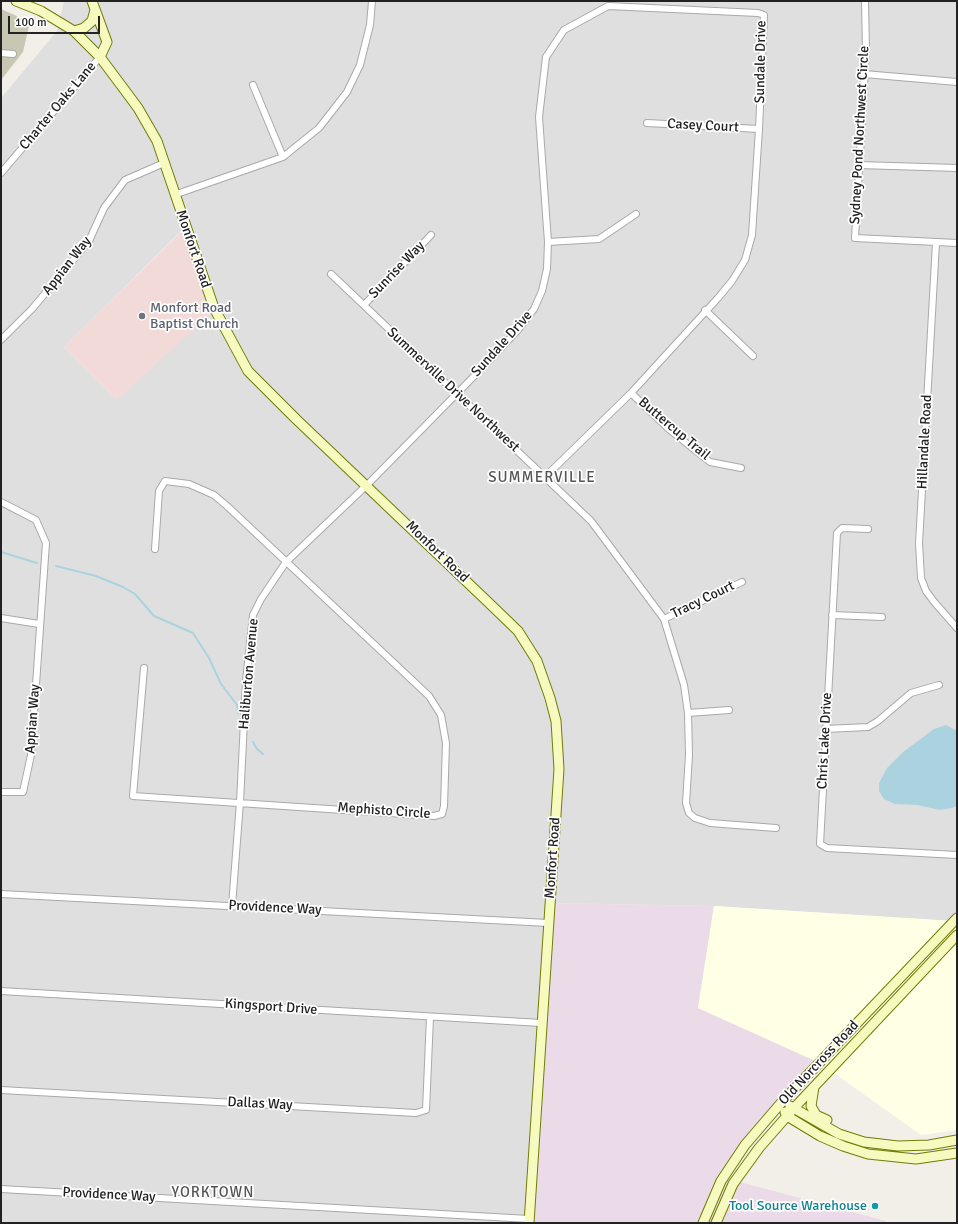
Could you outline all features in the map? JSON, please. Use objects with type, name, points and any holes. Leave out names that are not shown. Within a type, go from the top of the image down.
[{"type":"street","name":"Monfort Road","points":[[16,1],[41,11],[74,31],[100,57],[138,108],[157,141],[174,195],[214,308],[248,371],[296,419],[367,485],[518,631],[537,661],[550,698],[556,721],[558,769],[529,1221]]},
{"type":"street","points":[[174,195],[283,157],[319,128],[347,92],[360,65],[370,25],[372,1]]},
{"type":"street","name":"Sydney Pond Northwest Circle","points":[[865,1],[864,74],[860,165],[854,238],[957,243]]},
{"type":"street","points":[[74,31],[84,28],[92,21],[94,5]]},
{"type":"street","points":[[94,5],[106,42],[100,57]]},
{"type":"street","name":"Sundale Drive","points":[[367,485],[517,331],[534,309],[542,292],[546,269],[548,242],[539,118],[546,57],[564,30],[608,6],[764,15],[759,129],[752,235],[748,251],[740,269],[732,281],[630,393],[546,477]]},
{"type":"street","points":[[1,52],[13,54]]},
{"type":"street","name":"Charter Oaks Lane","points":[[1,173],[100,57]]},
{"type":"street","points":[[864,74],[957,82]]},
{"type":"street","points":[[253,85],[283,157]]},
{"type":"street","name":"Casey Court","points":[[647,123],[759,129]]},
{"type":"street","name":"Appian Way","points":[[1,340],[32,309],[89,241],[104,208],[125,180],[164,163]]},
{"type":"street","points":[[860,165],[957,168]]},
{"type":"street","points":[[548,242],[599,239],[636,214]]},
{"type":"street","name":"Sunrise Way","points":[[364,305],[430,235]]},
{"type":"street","name":"Hillandale Road","points":[[936,243],[920,536],[920,571],[926,591],[957,628]]},
{"type":"street","name":"Summerville Drive Northwest","points":[[331,274],[591,521],[664,619],[677,657],[688,713],[689,755],[686,803],[689,813],[695,818],[710,823],[776,828]]},
{"type":"street","points":[[705,310],[753,356]]},
{"type":"street","name":"Buttercup Trail","points":[[630,393],[670,430],[710,462],[741,468]]},
{"type":"street","name":"Mephisto Circle","points":[[144,668],[133,796],[434,816],[442,814],[444,806],[446,743],[441,715],[429,696],[214,495],[189,484],[175,481],[165,481],[160,491],[155,549]]},
{"type":"street","name":"Haliburton Avenue","points":[[232,906],[240,802],[246,681],[253,615],[261,599],[286,562],[367,485]]},
{"type":"street","name":"Appian Way","points":[[1,502],[36,520],[46,543],[39,624],[31,755],[23,792],[1,792]]},
{"type":"street","name":"Chris Lake Drive","points":[[868,529],[842,528],[837,533],[820,844],[827,848],[957,854]]},
{"type":"street","name":"Tracy Court","points":[[664,619],[742,582]]},
{"type":"street","points":[[832,615],[882,617]]},
{"type":"street","points":[[1,618],[39,624]]},
{"type":"street","points":[[826,729],[868,727],[878,721],[911,693],[939,685]]},
{"type":"street","points":[[688,713],[729,710]]},
{"type":"street","name":"Providence Way","points":[[1,894],[548,923]]},
{"type":"street","name":"Old Norcross Road","points":[[703,1223],[721,1181],[745,1145],[781,1103],[957,918]]},
{"type":"street","name":"Old Norcross Road","points":[[716,1223],[733,1184],[758,1148],[786,1116],[957,935]]},
{"type":"street","name":"Kingsport Drive","points":[[1,991],[541,1023]]},
{"type":"street","name":"Dallas Way","points":[[1,1090],[416,1113],[426,1110],[430,1017]]},
{"type":"street","points":[[814,1087],[811,1106],[816,1115],[864,1142]]},
{"type":"street","points":[[781,1103],[794,1108],[839,1134],[864,1142],[898,1146],[921,1146],[957,1140]]},
{"type":"street","points":[[781,1103],[786,1116],[833,1142],[868,1154],[916,1159],[957,1153]]},
{"type":"street","name":"Providence Way","points":[[1,1189],[529,1221]]},
{"type":"shaded area","points":[[64,1],[957,1],[957,917],[954,921],[713,906],[546,903],[529,1223],[1,1223],[1,98],[57,31]],"holes":[[[183,229],[117,400],[64,347]]]},
{"type":"shaded area","points":[[1,9],[30,22],[23,52],[1,80]]},
{"type":"shaded area","points":[[184,229],[214,311],[117,400],[64,347]]},
{"type":"shaded area","points":[[546,903],[714,906],[698,1008],[820,1063],[753,1141],[725,1178],[886,1221],[886,1223],[529,1223]]},
{"type":"shaded area","points":[[714,906],[954,921],[957,917],[957,1130],[921,1135],[820,1063],[698,1008]]},
{"type":"water","points":[[946,725],[957,731],[957,806],[940,810],[917,805],[895,804],[884,799],[879,791],[879,783],[887,768],[903,752],[934,729]]},
{"type":"waterway","points":[[1,552],[37,563]]},
{"type":"waterway","points":[[56,566],[96,576],[123,587],[135,594],[154,616],[193,633],[209,658],[221,684],[237,705],[238,713]]},
{"type":"waterway","points":[[253,742],[257,749],[263,754]]},
{"type":"place","name":"Monfort Road Baptist Church","points":[[142,316]]},
{"type":"place","name":"Tool Source Warehouse","points":[[875,1206]]},
{"type":"district","name":"SUMMERVILLE","points":[[542,478]]},
{"type":"district","name":"YORKTOWN","points":[[213,1193]]}]
